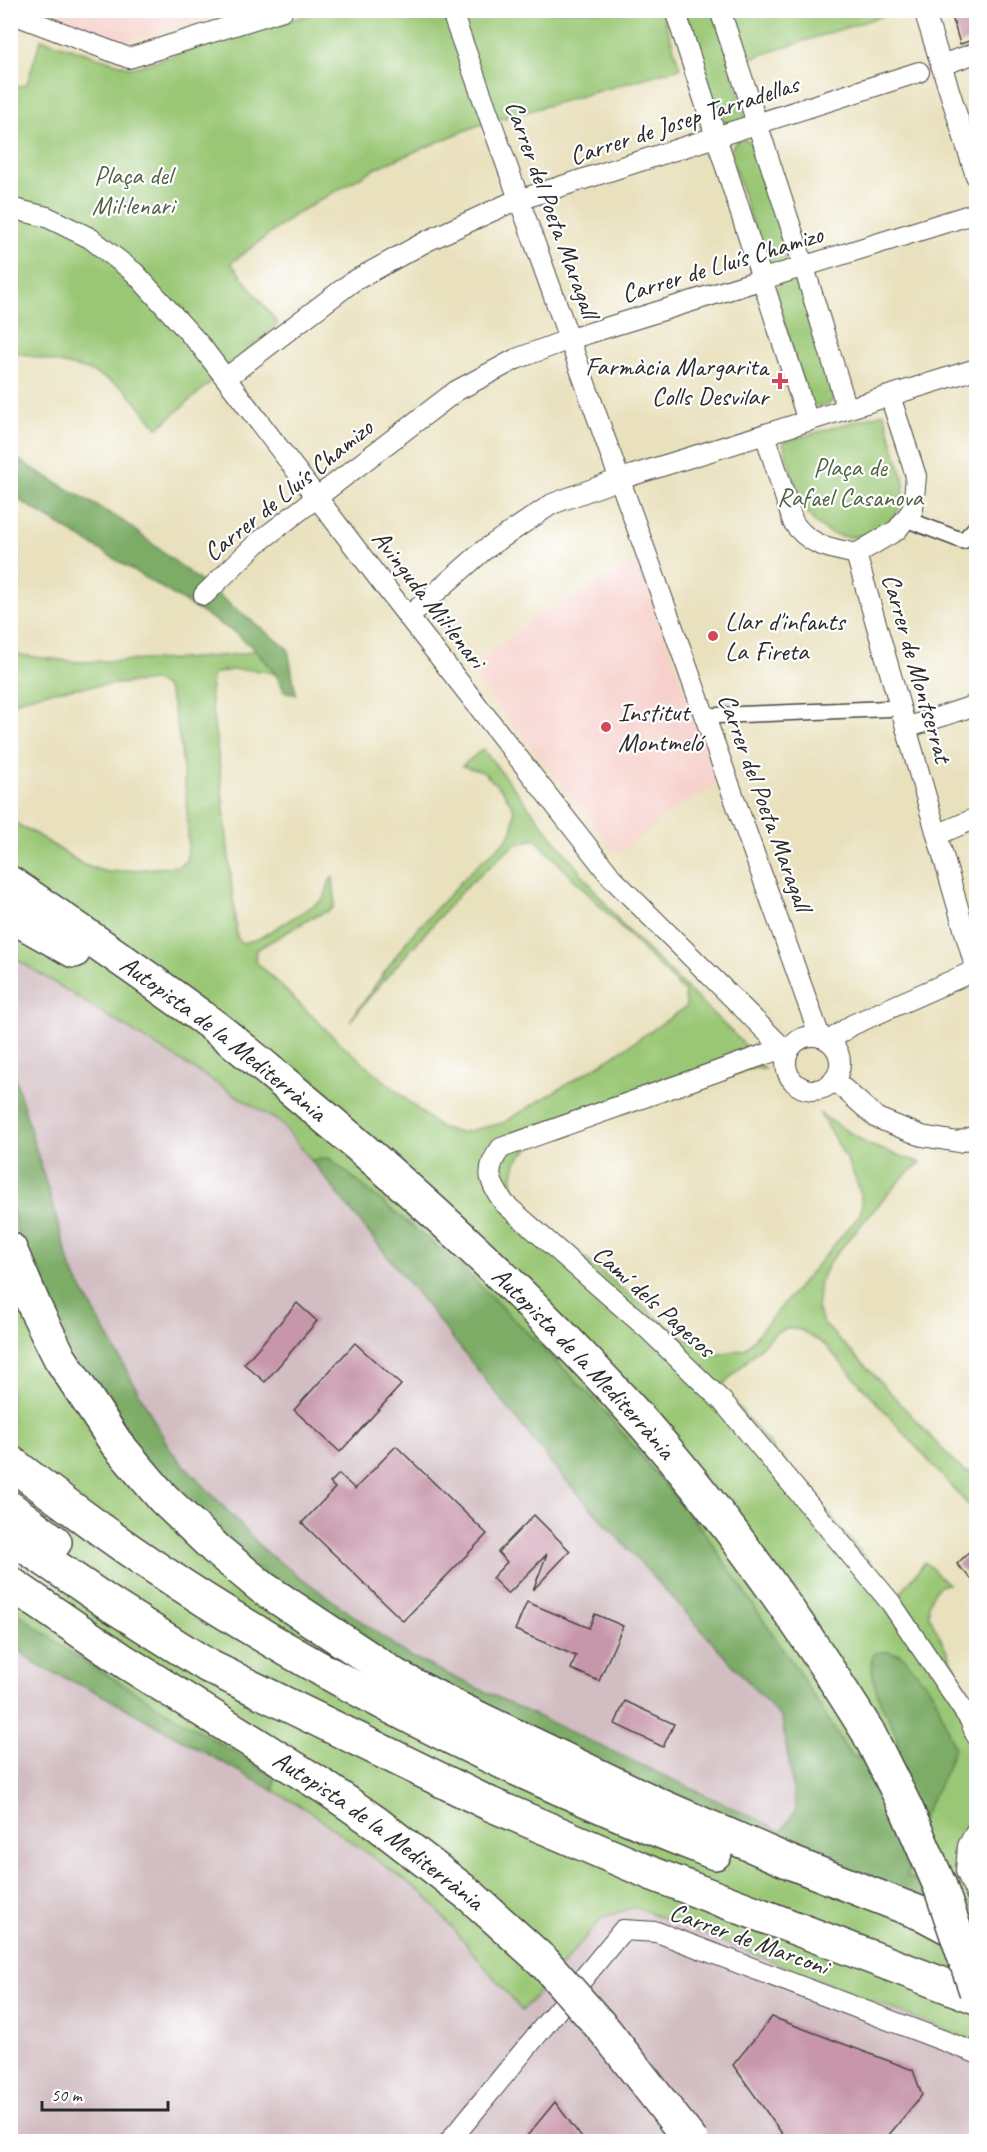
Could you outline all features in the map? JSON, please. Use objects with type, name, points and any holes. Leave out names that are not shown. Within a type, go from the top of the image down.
[{"type":"highway","name":"Autopista de la Mediterrània","points":[[10,883],[140,972],[213,1026],[357,1143],[499,1271],[618,1395],[705,1497],[776,1592],[868,1732],[906,1808],[940,1886],[976,1991]]},
{"type":"highway","points":[[10,915],[108,971],[184,1022],[241,1065],[369,1172],[499,1271]]},
{"type":"highway","points":[[10,1249],[36,1310],[60,1358],[116,1443],[163,1498],[216,1550],[262,1588],[396,1676],[449,1704],[659,1806],[792,1863],[925,1915],[976,1945]]},
{"type":"highway","points":[[10,1462],[82,1516],[206,1600],[331,1676],[450,1738],[640,1824],[915,1929],[976,1945]]},
{"type":"highway","points":[[10,1508],[122,1590],[337,1728]]},
{"type":"highway","points":[[10,1536],[104,1600],[208,1666],[490,1804],[653,1874],[976,1997]]},
{"type":"highway","name":"Autopista de la Mediterrània","points":[[10,1583],[124,1661],[326,1788],[375,1822],[472,1897],[544,1962],[606,2032],[692,2142]]},
{"type":"street","name":"Carrer del Poeta Maragall","points":[[451,10],[705,716],[825,1039]]},
{"type":"street","points":[[675,10],[808,420]]},
{"type":"street","points":[[720,10],[804,267],[847,409]]},
{"type":"street","points":[[924,10],[976,176]]},
{"type":"street","points":[[10,13],[129,58],[282,11]]},
{"type":"street","points":[[941,65],[976,53]]},
{"type":"street","name":"Carrer de Josep Tarradellas","points":[[226,378],[352,282],[427,241],[520,201],[920,72]]},
{"type":"street","name":"Avinguda Mil·lenari","points":[[10,208],[47,217],[90,238],[135,273],[201,346],[408,617],[612,878],[786,1049]]},
{"type":"street","name":"Carrer de Lluís Chamizo","points":[[204,595],[256,544],[456,391],[516,359],[570,339],[976,213]]},
{"type":"street","points":[[408,617],[484,550],[552,504],[621,479],[976,369]]},
{"type":"street","points":[[765,434],[793,522],[800,534],[815,544],[856,554],[897,530],[913,509],[916,476],[890,396]]},
{"type":"street","points":[[906,519],[963,541],[976,527]]},
{"type":"street","name":"Carrer de Montserrat","points":[[856,554],[976,970]]},
{"type":"street","points":[[906,728],[976,705]]},
{"type":"street","points":[[705,716],[900,708]]},
{"type":"street","points":[[937,834],[976,818]]},
{"type":"street","points":[[825,1039],[976,970]]},
{"type":"street","points":[[811,1036],[825,1039],[836,1047],[840,1056],[839,1072],[835,1081],[824,1089],[814,1091],[804,1089],[789,1077],[786,1068],[786,1049],[801,1038],[811,1036]]},
{"type":"street","name":"Camí dels Pagesos","points":[[786,1049],[501,1148],[493,1158],[489,1171],[492,1186],[505,1204],[650,1331],[723,1402],[891,1603],[970,1720],[976,1735]]},
{"type":"street","points":[[835,1081],[877,1118],[922,1136],[958,1142],[976,1136]]},
{"type":"street","points":[[976,1831],[968,1846],[966,1871],[976,1894]]},
{"type":"street","name":"Carrer de Marconi","points":[[449,2142],[623,1930],[657,1932],[976,2053]]},
{"type":"shaded area","points":[[43,10],[230,11],[127,41]]},
{"type":"shaded area","name":"Institut Montmeló","points":[[639,563],[718,783],[670,813],[618,854],[469,671],[530,620],[615,572]]},
{"type":"shaded area","points":[[10,956],[282,1123],[561,1475],[782,1719],[796,1809],[782,1831],[409,1656],[267,1553],[171,1451],[72,1271],[11,1061]]},
{"type":"shaded area","points":[[10,1644],[39,1666],[98,1693],[309,1811],[425,1895],[522,2010],[603,1917],[635,1907],[976,2042],[976,2141],[11,2141]]},
{"type":"green space","name":"Plaça del Mil·lenari","points":[[324,10],[662,11],[680,68],[476,126],[376,168],[296,214],[231,263],[278,324],[158,428],[124,388],[88,370],[11,351],[10,89],[27,84],[41,39],[132,68]]},
{"type":"green space","points":[[726,10],[898,11],[742,61]]},
{"type":"green space","points":[[684,11],[716,11],[746,119],[730,126],[718,116]]},
{"type":"green space","points":[[740,139],[756,145],[792,250],[790,257],[782,265],[769,264],[764,259],[731,157],[732,146]]},
{"type":"green space","points":[[792,279],[797,280],[804,287],[835,397],[823,406],[808,401],[775,293],[781,283]]},
{"type":"green space","name":"Plaça de Rafael Casanova","points":[[884,413],[904,481],[902,501],[895,516],[884,527],[870,534],[855,537],[839,536],[825,530],[812,519],[802,502],[783,442]]},
{"type":"green space","points":[[10,455],[123,521],[288,649],[296,695],[284,691],[269,665],[232,631],[11,495]]},
{"type":"green space","points":[[254,650],[278,675],[246,670],[213,674],[210,693],[237,938],[243,943],[258,939],[321,901],[333,877],[335,899],[331,910],[313,917],[256,950],[255,961],[339,1042],[439,1127],[460,1133],[503,1123],[607,1060],[686,1007],[685,993],[535,839],[514,845],[463,890],[350,1021],[409,938],[474,868],[505,841],[513,829],[514,809],[503,791],[483,772],[462,766],[483,749],[624,927],[741,1041],[765,1069],[752,1068],[542,1140],[521,1156],[514,1168],[512,1195],[528,1211],[676,1333],[715,1355],[745,1349],[859,1216],[862,1206],[856,1179],[820,1114],[869,1145],[921,1163],[906,1174],[830,1261],[820,1281],[817,1309],[824,1324],[956,1464],[964,1471],[976,1473],[976,1504],[972,1509],[825,1345],[801,1330],[788,1328],[775,1333],[721,1387],[898,1596],[925,1562],[948,1584],[939,1587],[932,1595],[929,1615],[976,1709],[976,1906],[907,1877],[923,1816],[952,1756],[900,1654],[885,1652],[872,1655],[873,1677],[877,1693],[896,1733],[896,1748],[892,1755],[864,1759],[850,1755],[801,1676],[704,1532],[594,1399],[459,1265],[329,1158],[311,1160],[281,1123],[11,956],[11,821],[84,865],[108,872],[179,866],[186,862],[188,827],[184,774],[176,721],[165,687],[154,681],[78,688],[36,695],[11,706],[11,654],[77,662],[182,659],[243,654]]},
{"type":"green space","points":[[10,1061],[72,1271],[171,1451],[267,1553],[409,1656],[782,1831],[796,1809],[782,1719],[561,1475],[311,1160],[329,1158],[459,1265],[594,1399],[704,1532],[801,1676],[850,1755],[864,1759],[892,1755],[896,1748],[896,1733],[874,1682],[872,1655],[889,1652],[905,1658],[935,1695],[954,1747],[946,1771],[923,1816],[907,1877],[976,1906],[976,1922],[749,1835],[373,1652],[264,1575],[145,1462],[79,1367],[23,1258],[11,1199]]},
{"type":"green space","points":[[10,1199],[23,1258],[145,1462],[373,1652],[902,1895],[976,1922],[976,2042],[635,1907],[603,1917],[522,2011],[425,1895],[309,1811],[274,1791],[274,1777],[71,1653],[11,1608]]},
{"type":"green space","points":[[11,1608],[71,1653],[274,1777],[274,1791],[98,1693],[39,1666],[11,1644]]},
{"type":"building","points":[[950,10],[974,10],[976,39],[960,44]]},
{"type":"building","points":[[297,1303],[317,1321],[265,1382],[244,1364]]},
{"type":"building","points":[[355,1343],[401,1385],[340,1452],[294,1410]]},
{"type":"building","points":[[396,1446],[487,1534],[403,1621],[302,1523],[335,1488],[330,1483],[339,1474],[355,1489]]},
{"type":"building","points":[[534,1515],[570,1551],[533,1590],[547,1554],[508,1594],[492,1578],[507,1562],[498,1552]]},
{"type":"building","points":[[976,1545],[976,1584],[957,1564]]},
{"type":"building","points":[[527,1602],[589,1628],[595,1614],[623,1626],[599,1681],[571,1669],[576,1656],[515,1630]]},
{"type":"building","points":[[625,1701],[674,1724],[663,1747],[615,1724]]},
{"type":"building","points":[[772,2017],[913,2070],[922,2095],[883,2142],[788,2142],[733,2065]]},
{"type":"building","points":[[555,2102],[585,2142],[522,2142]]},
{"type":"place","name":"Farmàcia Margarita Colls Desvilar","points":[[780,381]]},
{"type":"place","name":"Llar d'infants La Fireta","points":[[713,636]]},
{"type":"place","name":"Institut Montmeló","points":[[606,727]]}]
